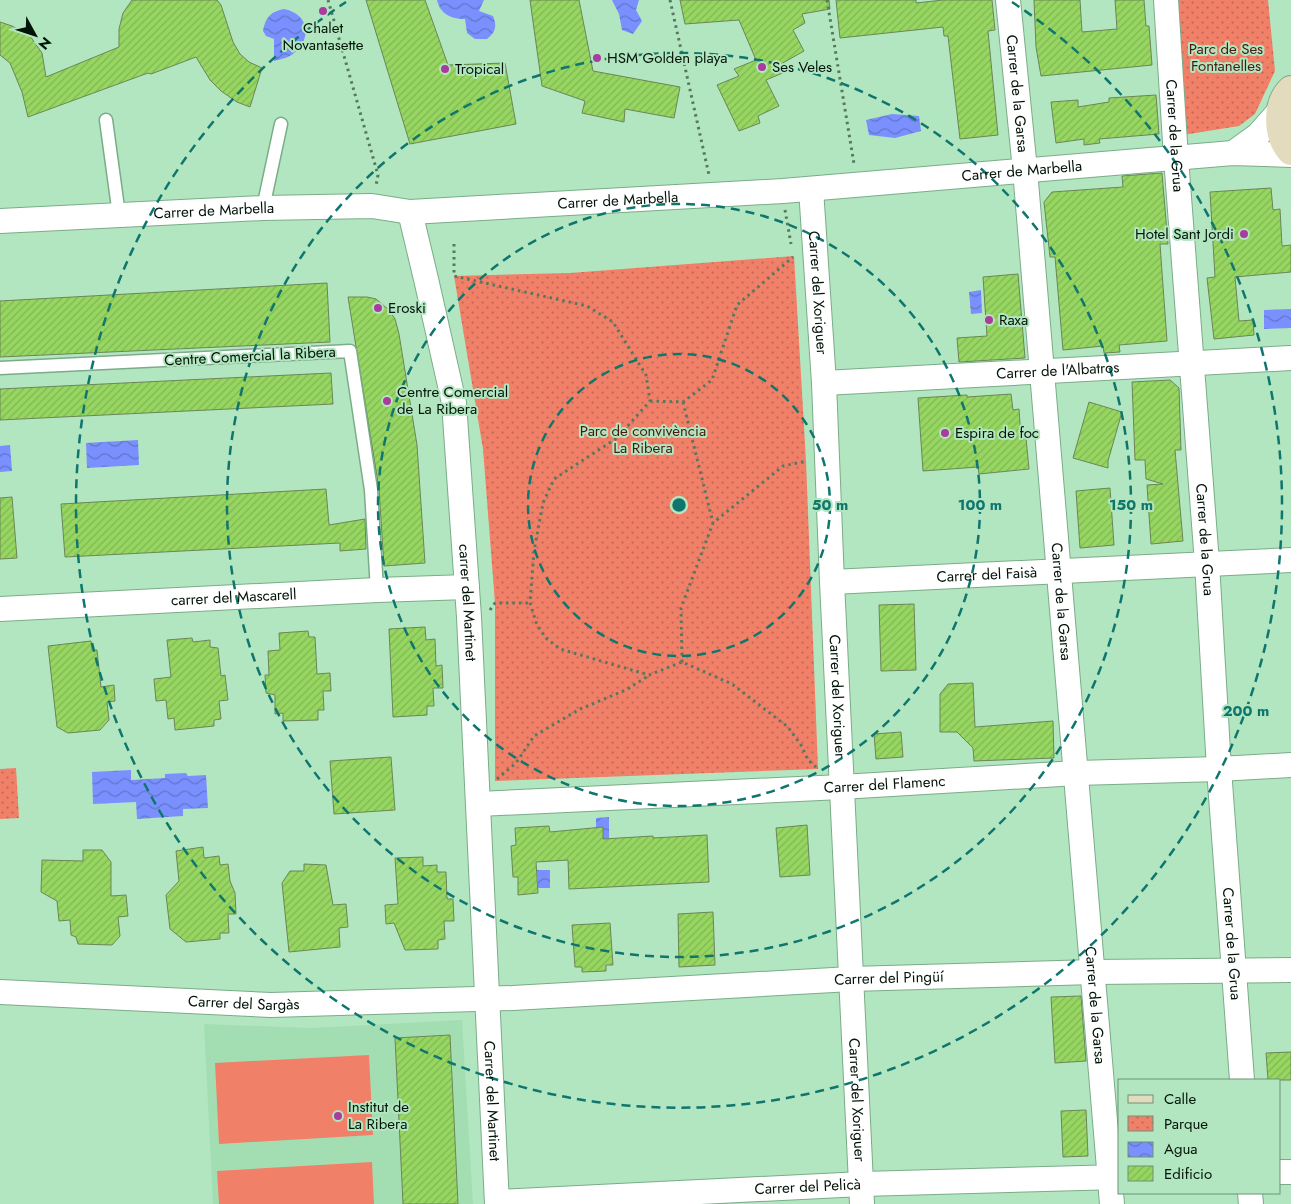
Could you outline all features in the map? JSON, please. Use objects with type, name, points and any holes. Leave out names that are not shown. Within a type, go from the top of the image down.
[{"type":"street","name":"Carrer de la Garsa","points":[[1008,0],[1025,170],[1093,972],[1115,1177],[1112,1204]]},
{"type":"street","name":"Carrer de la Grua","points":[[1166,0],[1176,158],[1208,563],[1219,769],[1242,1079]]},
{"type":"street","points":[[1286,99],[1281,131],[1291,150]]},
{"type":"street","points":[[1233,153],[1258,135],[1286,99]]},
{"type":"street","name":"Carrer de Marbella","points":[[0,221],[263,208],[372,206],[410,212],[811,189],[1233,153],[1291,155]]},
{"type":"street","name":"Carrer del Xoriguer","points":[[811,189],[824,383],[841,787],[862,1194]]},
{"type":"street","name":"carrer del Martinet","points":[[410,212],[454,403],[469,617],[487,998]]},
{"type":"street","name":"Carrer de l'Albatros","points":[[824,383],[1291,358]]},
{"type":"street","name":"Carrer del Faisà","points":[[832,582],[1291,560]]},
{"type":"street","name":"carrer del Mascarell","points":[[0,609],[467,587]]},
{"type":"street","name":"Carrer del Flamenc","points":[[479,804],[841,787],[1077,773],[1291,765]]},
{"type":"street","name":"Carrer del Pingüí","points":[[487,998],[852,978],[1093,972],[1291,970]]},
{"type":"street","name":"Carrer del Sargàs","points":[[0,992],[271,1004],[487,998]]},
{"type":"street","name":"Carrer del Martinet","points":[[487,998],[497,1203]]},
{"type":"street","name":"Carrer del Pelicà","points":[[497,1203],[862,1194],[1115,1177]]},
{"type":"lane","points":[[106,120],[119,215]]},
{"type":"lane","points":[[263,208],[281,124]]},
{"type":"lane","name":"Centre Comercial la Ribera","points":[[0,368],[350,351],[371,490],[377,590]]},
{"type":"path","points":[[328,0],[378,175],[372,206]]},
{"type":"path","points":[[670,0],[713,195]]},
{"type":"path","points":[[827,0],[857,185]]},
{"type":"path","points":[[650,401],[683,402],[712,380],[737,305],[794,256],[787,226],[783,191]]},
{"type":"path","points":[[454,244],[454,276],[587,306],[613,322],[646,375],[650,401]]},
{"type":"path","points":[[648,675],[560,649],[546,638],[537,625],[530,603],[534,551],[543,503],[554,479],[617,438],[650,401]]},
{"type":"path","points":[[683,402],[713,523]]},
{"type":"path","points":[[682,662],[681,608],[713,523],[782,466],[806,461],[827,461]]},
{"type":"path","points":[[469,617],[484,618],[494,603],[530,603]]},
{"type":"path","points":[[479,804],[495,781],[516,763],[534,736],[580,709],[626,690],[648,675],[682,662],[732,684],[788,727],[801,745],[808,760],[818,769],[840,761]]},
{"type":"shaded area","name":"Institut de La Ribera","points":[[462,1020],[473,1204],[213,1204],[204,1024],[311,1028]]},
{"type":"green space","name":"Parc de Ses Fontanelles","points":[[1175,0],[1268,0],[1275,71],[1255,114],[1239,126],[1183,135]]},
{"type":"green space","name":"Parc de convivència La Ribera","points":[[794,256],[806,461],[818,769],[495,781],[495,603],[483,449],[454,276],[570,273]]},
{"type":"green space","points":[[16,768],[19,818],[0,819],[0,769]]},
{"type":"green space","points":[[369,1055],[373,1135],[219,1144],[215,1063]]},
{"type":"green space","points":[[372,1162],[374,1204],[219,1204],[217,1171]]},
{"type":"water","points":[[437,0],[484,0],[479,11],[493,16],[495,23],[494,31],[487,39],[475,39],[467,33],[465,19],[447,15],[438,5]]},
{"type":"water","points":[[612,0],[639,0],[636,10],[642,21],[633,34],[622,30],[619,14]]},
{"type":"water","points":[[284,9],[299,16],[303,21],[306,34],[304,41],[293,54],[274,61],[274,39],[266,36],[263,31],[269,16]]},
{"type":"water","points":[[892,114],[919,116],[921,131],[895,138],[869,135],[866,120]]},
{"type":"water","points":[[981,290],[982,313],[971,314],[969,292]]},
{"type":"water","points":[[1291,309],[1291,328],[1264,329],[1264,310]]},
{"type":"water","points":[[138,440],[139,465],[87,468],[86,443]]},
{"type":"water","points":[[10,445],[12,471],[0,472],[0,446]]},
{"type":"water","points":[[131,770],[131,780],[165,778],[165,774],[186,773],[188,776],[206,775],[208,808],[183,809],[183,816],[137,819],[136,802],[93,804],[92,772]]},
{"type":"water","points":[[609,817],[609,839],[603,839],[602,828],[596,828],[596,818]]},
{"type":"water","points":[[537,870],[550,870],[550,888],[538,888]]},
{"type":"building","points":[[132,0],[217,0],[221,5],[233,42],[240,54],[249,62],[262,68],[250,107],[237,102],[221,91],[210,80],[196,57],[28,117],[22,92],[10,63],[0,55],[0,22],[30,36],[42,53],[46,77],[119,47],[119,29],[123,13]]},
{"type":"building","points":[[366,0],[425,0],[448,65],[505,63],[516,124],[410,144]]},
{"type":"building","points":[[530,0],[579,0],[593,71],[680,87],[674,118],[625,109],[624,122],[582,113],[585,101],[542,86]]},
{"type":"building","name":"Ses Veles","points":[[680,0],[829,0],[830,9],[802,14],[805,23],[793,30],[804,51],[781,64],[785,72],[766,80],[779,106],[758,116],[760,123],[739,131],[717,85],[739,76],[734,69],[756,60],[739,20],[685,24]]},
{"type":"building","points":[[836,0],[916,0],[916,3],[943,0],[992,0],[995,30],[988,31],[998,135],[960,139],[948,36],[944,36],[943,27],[840,38]]},
{"type":"building","points":[[1034,0],[1080,0],[1082,32],[1117,29],[1115,0],[1144,0],[1146,26],[1149,26],[1152,65],[1041,76],[1036,47]]},
{"type":"building","points":[[1156,95],[1159,134],[1099,139],[1100,143],[1084,145],[1084,139],[1056,143],[1051,102],[1078,100],[1078,107],[1109,102],[1109,98]]},
{"type":"building","points":[[1162,173],[1168,244],[1160,244],[1167,341],[1119,345],[1120,352],[1104,353],[1103,346],[1063,350],[1055,257],[1050,257],[1044,202],[1052,192],[1123,187],[1122,176]]},
{"type":"building","points":[[1271,188],[1273,210],[1280,209],[1282,246],[1291,245],[1291,272],[1235,277],[1239,321],[1253,320],[1254,335],[1214,339],[1207,278],[1215,277],[1210,192]]},
{"type":"building","points":[[1018,274],[1025,358],[959,362],[957,338],[987,336],[983,277]]},
{"type":"building","points":[[327,283],[330,342],[0,357],[0,301]]},
{"type":"building","points":[[348,297],[376,299],[389,310],[395,319],[417,445],[425,563],[384,566],[379,489]]},
{"type":"building","points":[[331,373],[333,404],[0,420],[0,389]]},
{"type":"building","points":[[1170,380],[1179,388],[1181,450],[1175,450],[1183,541],[1151,544],[1147,485],[1163,484],[1146,479],[1145,460],[1135,460],[1132,382]]},
{"type":"building","points":[[1011,394],[1013,410],[1019,409],[1021,439],[1026,438],[1029,469],[979,474],[978,467],[923,471],[918,398]]},
{"type":"building","points":[[1089,402],[1122,412],[1108,461],[1108,468],[1073,458]]},
{"type":"building","points":[[1110,488],[1114,545],[1080,548],[1076,491]]},
{"type":"building","points":[[326,489],[329,525],[365,519],[366,549],[340,551],[340,543],[65,557],[61,504]]},
{"type":"building","points":[[12,497],[17,558],[0,559],[0,498]]},
{"type":"building","points":[[914,604],[916,670],[881,671],[879,605]]},
{"type":"building","points":[[425,627],[426,640],[435,639],[436,666],[442,665],[443,688],[433,688],[434,706],[427,706],[427,715],[393,717],[389,629]]},
{"type":"building","points":[[308,631],[309,637],[315,637],[317,674],[330,673],[331,691],[323,691],[324,710],[318,710],[318,720],[283,721],[283,713],[275,714],[275,695],[266,693],[265,675],[269,675],[268,651],[280,650],[279,633]]},
{"type":"building","points":[[192,638],[193,642],[210,640],[210,647],[218,648],[221,676],[225,675],[228,700],[219,701],[221,719],[214,720],[214,726],[175,730],[174,718],[168,719],[166,700],[156,701],[154,679],[171,677],[167,640]]},
{"type":"building","points":[[91,641],[92,650],[97,650],[101,687],[114,685],[115,701],[107,702],[109,720],[100,730],[68,733],[57,727],[48,646]]},
{"type":"building","points":[[973,683],[975,727],[1053,721],[1054,758],[974,761],[973,748],[957,732],[940,732],[940,694],[948,684]]},
{"type":"building","points":[[901,732],[903,757],[876,759],[874,734]]},
{"type":"building","points":[[391,757],[395,810],[334,814],[330,761]]},
{"type":"building","points":[[807,825],[810,875],[780,877],[776,828]]},
{"type":"building","points":[[549,826],[550,832],[603,827],[603,839],[707,835],[709,882],[569,889],[568,860],[536,862],[538,893],[518,895],[518,877],[513,877],[511,846],[516,845],[515,828]]},
{"type":"building","points":[[203,847],[204,858],[219,856],[220,865],[228,864],[230,881],[235,893],[236,914],[228,914],[229,933],[220,933],[220,939],[186,942],[170,929],[166,895],[179,881],[176,851]]},
{"type":"building","points":[[83,850],[102,850],[111,862],[111,896],[126,895],[128,916],[118,917],[120,936],[112,945],[78,944],[76,937],[71,935],[70,920],[59,921],[57,901],[41,892],[42,860],[83,861]]},
{"type":"building","points":[[423,857],[423,866],[437,865],[437,872],[446,872],[447,899],[453,899],[454,921],[444,921],[445,939],[438,940],[438,949],[405,950],[394,923],[386,924],[385,905],[398,904],[395,858]]},
{"type":"building","points":[[304,864],[326,865],[333,905],[346,904],[348,927],[339,928],[340,947],[289,952],[282,883],[290,871],[304,871]]},
{"type":"building","points":[[713,912],[715,965],[679,967],[678,914]]},
{"type":"building","points":[[610,923],[613,965],[606,965],[606,971],[582,972],[582,967],[575,967],[572,925]]},
{"type":"building","points":[[1081,996],[1086,1061],[1055,1063],[1051,997]]},
{"type":"building","points":[[450,1035],[458,1204],[403,1204],[395,1038]]},
{"type":"building","points":[[1291,1052],[1291,1080],[1268,1079],[1266,1053]]},
{"type":"building","points":[[1086,1110],[1088,1156],[1063,1157],[1061,1111]]},
{"type":"place","name":"Chalet Novantasette","points":[[323,11]]},
{"type":"place","name":"HSM Golden playa","points":[[597,58]]},
{"type":"place","name":"Ses Veles","points":[[762,67]]},
{"type":"place","name":"Tropical","points":[[445,69]]},
{"type":"place","name":"Hotel Sant Jordi","points":[[1244,234]]},
{"type":"place","name":"Eroski","points":[[378,308]]},
{"type":"place","name":"Raxa","points":[[989,320]]},
{"type":"place","name":"Centre Comercial de La Ribera","points":[[387,401]]},
{"type":"place","name":"Espira de foc","points":[[945,433]]},
{"type":"place","name":"Institut de La Ribera","points":[[338,1116]]}]
